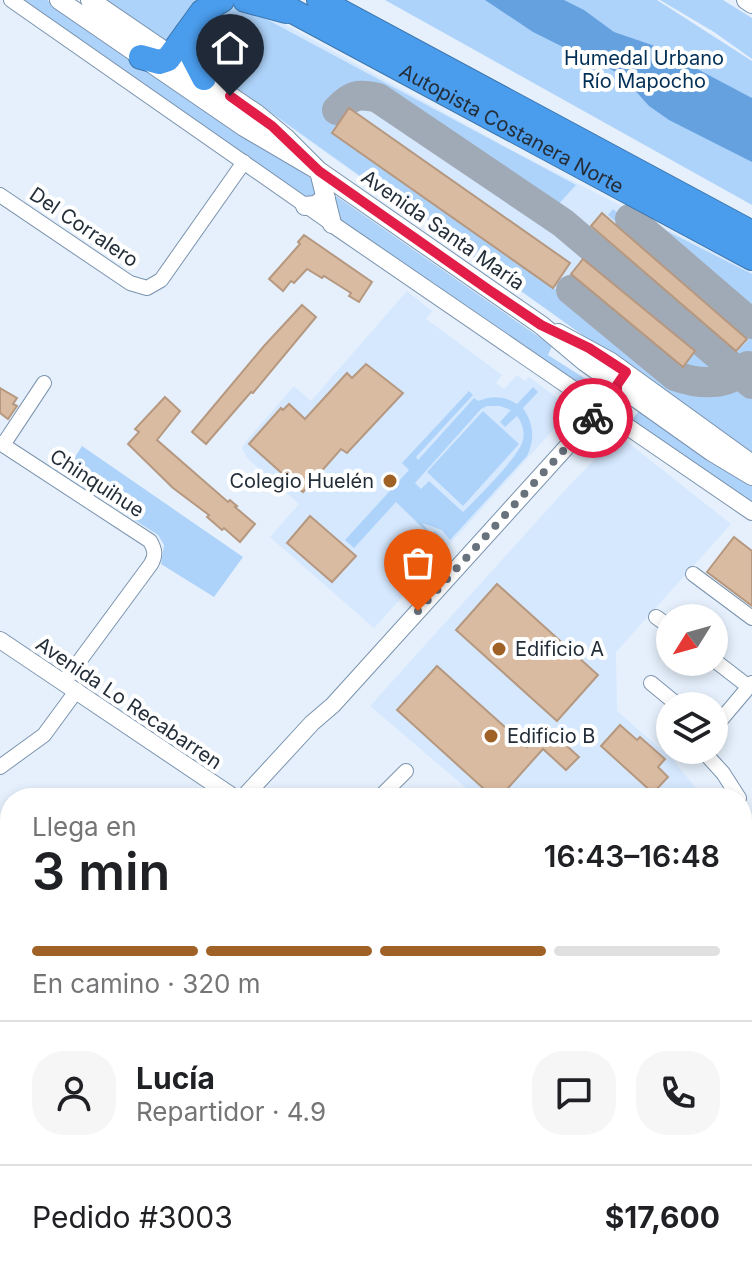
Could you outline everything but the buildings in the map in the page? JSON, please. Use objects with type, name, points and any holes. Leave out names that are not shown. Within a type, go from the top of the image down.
[{"type":"highway","points":[[141,57],[159,62],[171,56],[202,12],[222,0]]},
{"type":"highway","points":[[245,0],[310,7]]},
{"type":"highway","name":"Autopista Costanera Norte","points":[[272,0],[310,7],[413,51],[752,233]]},
{"type":"highway","points":[[340,0],[413,51]]},
{"type":"highway","name":"Autopista Costanera Norte","points":[[310,7],[752,258]]},
{"type":"highway","points":[[187,33],[192,55],[204,78]]},
{"type":"main road","name":"Avenida Santa María","points":[[59,0],[273,146],[319,171],[541,325],[571,352],[621,378],[752,464]]},
{"type":"main road","name":"Avenida Santa María","points":[[90,0],[272,126],[319,171]]},
{"type":"main road","points":[[746,0],[752,4]]},
{"type":"main road","points":[[319,171],[332,224]]},
{"type":"main road","points":[[305,206],[315,205],[326,198]]},
{"type":"main road","name":"Avenida Santa María","points":[[621,378],[712,452],[752,476]]},
{"type":"street","points":[[11,0],[752,512]]},
{"type":"street","name":"Del Corralero","points":[[0,195],[130,283],[147,288],[164,276],[244,162]]},
{"type":"street","points":[[252,788],[312,723],[333,705],[601,409],[609,406],[617,394],[621,378]]},
{"type":"street","points":[[1,444],[44,383]]},
{"type":"street","name":"Chinquihue","points":[[1,444],[150,541],[154,548],[155,557],[151,564],[70,686]]},
{"type":"street","points":[[693,574],[752,618]]},
{"type":"street","name":"Avenida Lo Recabarren","points":[[0,640],[220,788]]},
{"type":"street","points":[[728,669],[751,685],[728,712]]},
{"type":"street","points":[[651,683],[662,692]]},
{"type":"street","points":[[0,767],[44,735],[70,686]]},
{"type":"street","points":[[266,788],[317,729],[333,705]]},
{"type":"street","points":[[715,764],[733,788]]},
{"type":"street","points":[[389,788],[406,771]]},
{"type":"shaded area","points":[[485,0],[564,0],[614,32],[652,45],[752,98],[752,162],[669,120],[649,106],[622,76],[594,59],[533,32]]},
{"type":"shaded area","points":[[229,6],[266,14],[517,153],[752,272],[752,456],[218,76]]},
{"type":"shaded area","name":"Colegio Huelén","points":[[407,291],[432,311],[426,319],[502,375],[496,383],[504,389],[517,375],[525,381],[529,377],[572,409],[374,628],[270,537],[299,504],[247,458],[242,448],[294,386],[311,401]]},
{"type":"shaded area","points":[[626,441],[731,524],[616,652],[617,711],[656,745],[656,764],[676,764],[696,788],[466,788],[370,706],[608,446]]},
{"type":"green space","points":[[20,0],[47,0],[309,177],[317,197],[310,200]]},
{"type":"green space","points":[[102,0],[206,0],[168,43]]},
{"type":"green space","name":"Humedal Urbano Río Mapocho","points":[[385,0],[657,0],[752,61],[752,205]]},
{"type":"green space","points":[[660,0],[723,0],[752,18],[752,59],[714,32]]},
{"type":"green space","points":[[242,6],[576,185],[555,208],[377,87],[350,90],[332,113],[341,120],[333,133],[553,288],[560,284],[676,381],[708,387],[724,386],[740,380],[752,389],[752,456],[209,68],[198,37],[200,27],[229,8]]},
{"type":"green space","points":[[329,191],[552,346],[548,355],[592,383],[597,377],[602,380],[599,392],[592,397],[337,220]]},
{"type":"green space","points":[[613,209],[752,331],[752,352],[743,363],[738,364],[731,359],[594,242],[600,233],[737,352],[749,339],[608,215]]},
{"type":"green space","points":[[631,213],[752,274],[752,315],[642,223]]},
{"type":"green space","points":[[589,253],[721,366],[716,376],[690,375],[678,371],[566,279],[571,274],[683,366],[695,351],[583,259]]},
{"type":"green space","points":[[533,387],[538,392],[523,408],[532,432],[527,456],[450,540],[442,530],[422,523],[431,534],[435,531],[445,541],[437,549],[427,539],[430,535],[396,502],[354,548],[345,540],[409,470],[402,463],[469,391],[473,395],[416,457],[418,460],[474,398],[478,401],[498,397],[517,404]],"holes":[[[500,406],[511,410],[500,422],[505,427],[517,416],[523,427],[523,440],[506,466],[463,512],[429,481],[421,489],[415,483],[481,409]]]},
{"type":"green space","points":[[483,411],[519,444],[463,506],[427,472]]},
{"type":"green space","points":[[639,411],[752,486],[752,507],[630,422]]},
{"type":"green space","points":[[82,446],[243,557],[214,597],[161,564],[164,545],[158,535],[64,475]]},
{"type":"taxiway","points":[[337,110],[355,96],[378,98],[563,223],[752,384]]},
{"type":"taxiway","points":[[630,219],[752,324]]},
{"type":"taxiway","points":[[571,290],[675,376],[714,382],[732,377],[748,366]]},
{"type":"way so far","points":[[418,611],[593,418]]},
{"type":"place","name":"Colegio Huelén","points":[[390,481]]},
{"type":"place","name":"Edificio A","points":[[499,649]]},
{"type":"place","name":"Edificio B","points":[[491,736]]},
{"type":"route","points":[[230,96],[272,126],[319,171],[489,290],[541,325],[589,348],[626,372],[609,406],[593,418]]}]
